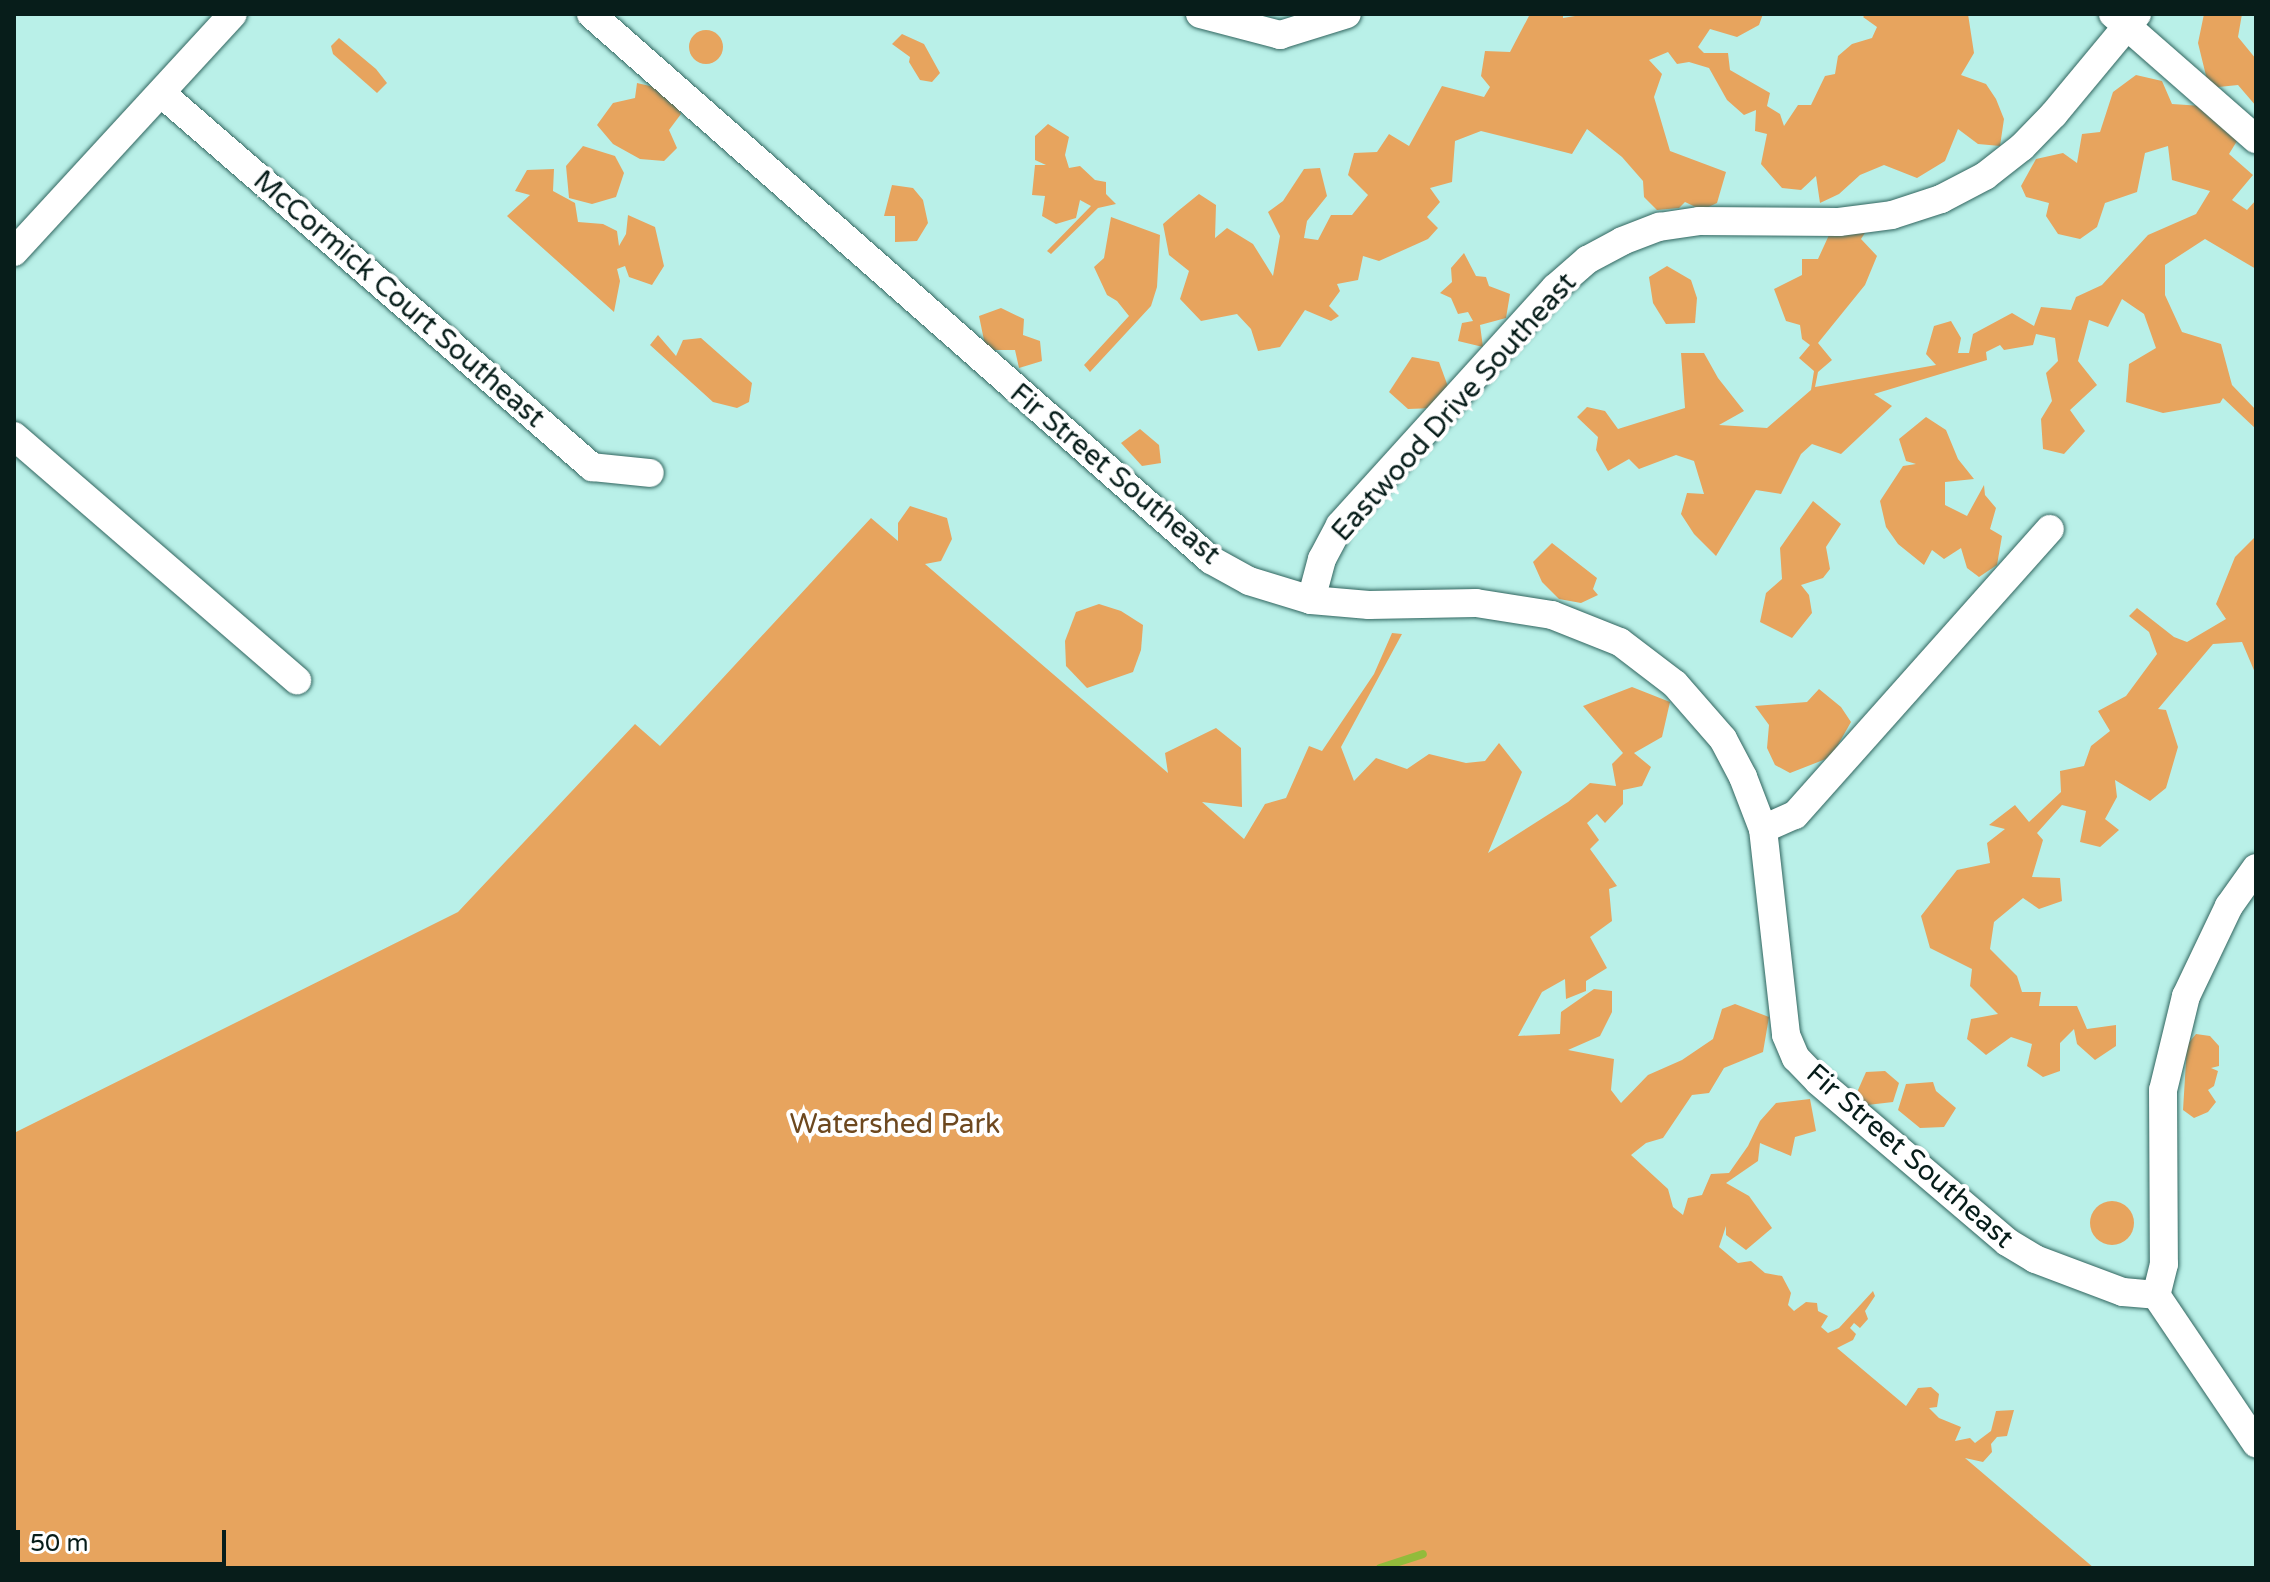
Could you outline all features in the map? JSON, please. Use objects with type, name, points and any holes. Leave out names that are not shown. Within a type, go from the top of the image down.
[{"type":"street","points":[[14,252],[233,14]]},
{"type":"street","name":"Fir Street Southeast","points":[[591,14],[1211,560],[1249,581],[1311,600],[1369,605],[1502,605],[1552,615],[1620,642],[1675,684],[1704,713],[1743,777],[1763,829],[1786,1035],[1796,1058],[1818,1081],[2007,1242],[2035,1259],[2123,1292],[2156,1295]]},
{"type":"street","points":[[1200,14],[1280,35],[1347,14]]},
{"type":"street","points":[[2126,18],[2256,139]]},
{"type":"street","name":"Eastwood Drive Southeast","points":[[1311,600],[1322,559],[1340,525],[1555,288],[1587,260],[1622,241],[1659,227],[1699,221],[1839,222],[1892,215],[1941,199],[1985,176],[2022,147],[2054,114],[2126,18]]},
{"type":"street","name":"McCormick Court Southeast","points":[[161,93],[592,467],[650,473]]},
{"type":"street","points":[[14,436],[297,680]]},
{"type":"street","points":[[1763,829],[1795,815],[2050,529]]},
{"type":"street","points":[[2256,868],[2229,906],[2186,996],[2166,1078],[2162,1187],[2164,1264],[2156,1295],[2256,1443]]},
{"type":"green space","points":[[1530,14],[1563,14],[1563,18],[1587,14],[1763,14],[1759,25],[1737,37],[1710,29],[1698,47],[1704,53],[1728,53],[1730,70],[1770,93],[1767,106],[1780,114],[1784,126],[1798,105],[1811,105],[1825,76],[1835,74],[1838,56],[1852,44],[1872,38],[1877,27],[1863,17],[1866,14],[1968,14],[1974,53],[1961,75],[1986,84],[1996,99],[2004,119],[2000,146],[1978,144],[1958,129],[1945,161],[1917,178],[1884,165],[1860,175],[1839,194],[1820,203],[1816,176],[1801,190],[1782,188],[1761,164],[1767,134],[1755,131],[1756,110],[1744,115],[1727,100],[1709,68],[1689,62],[1677,64],[1668,52],[1649,60],[1662,74],[1654,97],[1670,151],[1726,172],[1717,203],[1702,210],[1685,202],[1679,208],[1657,210],[1644,197],[1643,181],[1622,157],[1587,129],[1572,154],[1481,131],[1455,141],[1452,182],[1430,188],[1440,202],[1427,217],[1438,228],[1428,239],[1379,261],[1363,256],[1358,280],[1337,284],[1340,291],[1329,306],[1339,316],[1331,321],[1305,310],[1280,347],[1258,351],[1251,329],[1237,314],[1201,321],[1180,299],[1189,271],[1169,255],[1163,224],[1178,211],[1199,194],[1216,205],[1215,238],[1227,228],[1253,244],[1273,276],[1280,236],[1268,212],[1283,201],[1304,169],[1320,168],[1327,196],[1307,221],[1304,238],[1318,240],[1331,215],[1352,215],[1368,195],[1348,175],[1354,153],[1377,152],[1389,134],[1409,146],[1442,86],[1484,97],[1490,87],[1481,76],[1485,51],[1510,52]]},
{"type":"green space","points":[[2204,14],[2242,14],[2238,37],[2256,59],[2256,106],[2238,85],[2209,88],[2198,43]]},
{"type":"green space","points":[[706,30],[718,35],[723,47],[718,59],[706,64],[694,59],[689,47],[694,35]]},
{"type":"green space","points":[[902,34],[924,44],[940,73],[932,82],[920,80],[909,62],[910,57],[892,44]]},
{"type":"green space","points":[[339,38],[376,69],[387,83],[377,93],[333,54],[331,46]]},
{"type":"green space","points":[[2136,75],[2162,81],[2172,104],[2202,106],[2237,141],[2229,154],[2253,175],[2232,200],[2247,210],[2256,200],[2256,269],[2205,239],[2165,265],[2165,295],[2182,332],[2221,344],[2232,385],[2256,410],[2256,429],[2223,398],[2220,403],[2163,413],[2126,402],[2129,364],[2156,348],[2144,314],[2122,299],[2108,327],[2089,320],[2078,361],[2097,385],[2070,410],[2085,431],[2064,454],[2043,449],[2041,419],[2052,401],[2046,373],[2058,361],[2055,338],[2036,334],[2033,345],[2004,350],[2000,345],[1986,352],[1987,360],[1874,394],[1892,406],[1841,454],[1812,444],[1801,454],[1781,494],[1756,490],[1716,556],[1694,534],[1681,514],[1687,493],[1704,494],[1694,461],[1676,455],[1639,469],[1629,459],[1608,471],[1596,450],[1598,437],[1577,417],[1587,407],[1605,411],[1618,429],[1685,408],[1681,353],[1704,353],[1718,378],[1744,411],[1719,425],[1767,428],[1811,390],[1814,371],[1799,358],[1810,345],[1802,339],[1800,325],[1786,321],[1774,289],[1802,275],[1802,259],[1818,259],[1829,235],[1870,225],[1861,239],[1877,256],[1865,285],[1818,343],[1832,360],[1818,372],[1815,387],[1936,365],[1926,354],[1934,326],[1951,321],[1961,338],[1958,353],[1969,353],[1973,334],[2012,313],[2034,326],[2041,307],[2071,310],[2076,297],[2102,285],[2148,235],[2196,214],[2210,191],[2172,180],[2168,146],[2145,153],[2137,192],[2105,203],[2097,227],[2080,239],[2058,234],[2046,216],[2049,203],[2026,197],[2021,186],[2036,159],[2063,153],[2077,163],[2082,134],[2100,132],[2113,92]]},
{"type":"green space","points":[[637,83],[667,90],[681,114],[669,130],[677,148],[664,161],[640,159],[613,144],[597,125],[613,103],[635,98]]},
{"type":"green space","points":[[1048,124],[1069,137],[1065,155],[1069,168],[1080,166],[1095,180],[1106,182],[1106,194],[1116,204],[1098,208],[1051,254],[1047,251],[1091,206],[1080,200],[1076,218],[1056,224],[1042,216],[1045,196],[1032,195],[1035,165],[1046,165],[1035,160],[1035,136]]},
{"type":"green space","points":[[583,146],[615,156],[624,173],[616,197],[592,204],[569,198],[566,166]]},
{"type":"green space","points":[[554,169],[553,191],[575,203],[578,222],[603,224],[617,231],[619,246],[626,234],[628,215],[655,227],[664,266],[652,285],[629,277],[625,266],[617,269],[620,281],[614,312],[507,216],[530,195],[515,191],[527,170]]},
{"type":"green space","points":[[892,185],[913,188],[923,200],[928,223],[917,241],[895,242],[895,216],[884,216]]},
{"type":"green space","points":[[1111,217],[1160,235],[1157,287],[1151,306],[1090,372],[1084,365],[1129,316],[1117,301],[1107,295],[1094,267],[1104,258]]},
{"type":"green space","points":[[1464,253],[1476,276],[1486,277],[1489,286],[1510,294],[1506,318],[1480,325],[1483,347],[1458,341],[1462,323],[1473,321],[1468,312],[1458,314],[1451,298],[1440,293],[1452,282],[1451,268]]},
{"type":"green space","points":[[1667,266],[1691,280],[1697,298],[1695,323],[1666,324],[1653,303],[1649,277]]},
{"type":"green space","points":[[1001,308],[1024,319],[1023,335],[1040,341],[1042,361],[1019,368],[1015,350],[986,350],[979,316]]},
{"type":"green space","points":[[658,335],[676,356],[683,340],[701,338],[752,383],[749,402],[737,408],[713,402],[650,345]]},
{"type":"green space","points":[[1412,357],[1439,362],[1450,392],[1434,408],[1408,409],[1389,392]]},
{"type":"green space","points":[[1926,417],[1946,430],[1958,459],[1974,479],[1945,482],[1945,505],[1967,516],[1984,485],[1985,495],[1996,508],[1990,529],[2002,536],[1997,565],[1979,577],[1967,568],[1961,548],[1944,559],[1932,550],[1924,565],[1898,544],[1886,527],[1880,501],[1903,466],[1916,464],[1906,461],[1899,439]]},
{"type":"green space","points":[[1140,429],[1159,445],[1161,463],[1142,466],[1121,443]]},
{"type":"green space","points":[[1813,501],[1841,524],[1826,547],[1830,569],[1823,578],[1801,585],[1809,595],[1812,613],[1792,638],[1760,622],[1766,593],[1782,579],[1780,548]]},
{"type":"green space","name":"Watershed Park","points":[[910,506],[947,518],[952,539],[941,561],[925,564],[1168,773],[1165,753],[1216,728],[1241,748],[1242,807],[1202,802],[1244,839],[1265,804],[1286,798],[1309,746],[1322,751],[1374,674],[1392,633],[1402,634],[1341,747],[1354,781],[1376,758],[1407,769],[1429,754],[1466,763],[1485,761],[1499,743],[1522,772],[1488,853],[1568,802],[1590,783],[1616,786],[1612,764],[1623,753],[1583,706],[1632,687],[1670,702],[1662,737],[1634,753],[1651,767],[1642,786],[1623,790],[1623,804],[1605,823],[1597,814],[1587,823],[1599,840],[1590,849],[1617,886],[1609,889],[1612,921],[1590,937],[1607,968],[1586,981],[1586,991],[1566,999],[1565,979],[1542,992],[1518,1036],[1560,1034],[1561,1012],[1594,989],[1612,991],[1612,1012],[1600,1036],[1568,1050],[1614,1059],[1611,1090],[1621,1103],[1648,1075],[1682,1060],[1713,1039],[1722,1009],[1735,1004],[1769,1017],[1763,1052],[1724,1068],[1709,1093],[1692,1095],[1663,1138],[1646,1143],[1631,1155],[1668,1189],[1673,1207],[1683,1215],[1688,1198],[1702,1195],[1711,1174],[1729,1173],[1748,1146],[1760,1121],[1776,1103],[1810,1099],[1816,1131],[1795,1137],[1791,1156],[1760,1143],[1758,1161],[1726,1183],[1749,1196],[1772,1228],[1746,1250],[1726,1235],[1726,1226],[1719,1247],[1738,1263],[1751,1261],[1765,1273],[1782,1276],[1791,1293],[1788,1305],[1794,1311],[1806,1302],[1817,1303],[1818,1311],[1828,1316],[1821,1327],[1828,1333],[1839,1328],[1873,1291],[1875,1296],[1865,1311],[1868,1319],[1860,1328],[1854,1323],[1850,1328],[1856,1334],[1853,1340],[1837,1348],[1906,1406],[1918,1388],[1931,1387],[1939,1394],[1937,1407],[1929,1408],[1939,1418],[1961,1427],[1955,1441],[1970,1438],[1975,1443],[1991,1431],[1996,1411],[2014,1410],[2007,1436],[1997,1437],[1991,1444],[1992,1452],[1983,1462],[1965,1458],[2094,1568],[14,1568],[14,1133],[458,912],[635,724],[660,746],[871,518],[898,541],[898,523]]},
{"type":"green space","points":[[2256,536],[2256,675],[2242,642],[2213,644],[2158,709],[2166,710],[2178,747],[2166,788],[2150,801],[2115,780],[2117,797],[2105,819],[2119,830],[2100,847],[2080,842],[2086,811],[2062,805],[2037,833],[2043,840],[2032,877],[2060,878],[2062,901],[2039,909],[2023,898],[1994,922],[1990,949],[2017,976],[2022,992],[2041,992],[2039,1006],[2077,1006],[2087,1029],[2116,1025],[2116,1046],[2095,1060],[2077,1044],[2074,1029],[2060,1043],[2060,1071],[2043,1077],[2027,1066],[2032,1044],[2011,1037],[1986,1055],[1967,1039],[1971,1019],[1998,1014],[1970,986],[1972,969],[1930,948],[1921,916],[1957,870],[1990,863],[1987,843],[2005,829],[1989,825],[2015,805],[2029,822],[2061,792],[2060,771],[2084,766],[2091,746],[2110,731],[2098,711],[2126,696],[2157,654],[2149,632],[2129,616],[2137,608],[2174,637],[2187,642],[2226,619],[2216,604],[2235,557]]},
{"type":"green space","points":[[1552,543],[1597,578],[1593,589],[1598,595],[1581,603],[1559,599],[1542,582],[1533,562]]},
{"type":"green space","points":[[1099,604],[1121,611],[1143,625],[1141,650],[1133,672],[1087,688],[1066,666],[1065,641],[1076,612]]},
{"type":"green space","points":[[1819,689],[1841,707],[1851,722],[1831,757],[1790,773],[1775,765],[1767,748],[1769,725],[1755,706],[1807,702]]},
{"type":"green space","points":[[2196,1034],[2210,1036],[2219,1046],[2219,1066],[2211,1068],[2218,1071],[2214,1086],[2208,1090],[2216,1102],[2208,1112],[2194,1118],[2183,1110],[2187,1045]]},
{"type":"green space","points":[[1885,1071],[1899,1083],[1893,1102],[1859,1106],[1858,1090],[1866,1072]]},
{"type":"green space","points":[[1933,1082],[1936,1091],[1956,1108],[1944,1127],[1920,1128],[1898,1110],[1906,1084]]},
{"type":"green space","points":[[2112,1201],[2127,1208],[2134,1223],[2127,1238],[2112,1245],[2097,1238],[2090,1223],[2097,1208]]},
{"type":"waterway","points":[[1380,1568],[1423,1554]]}]
